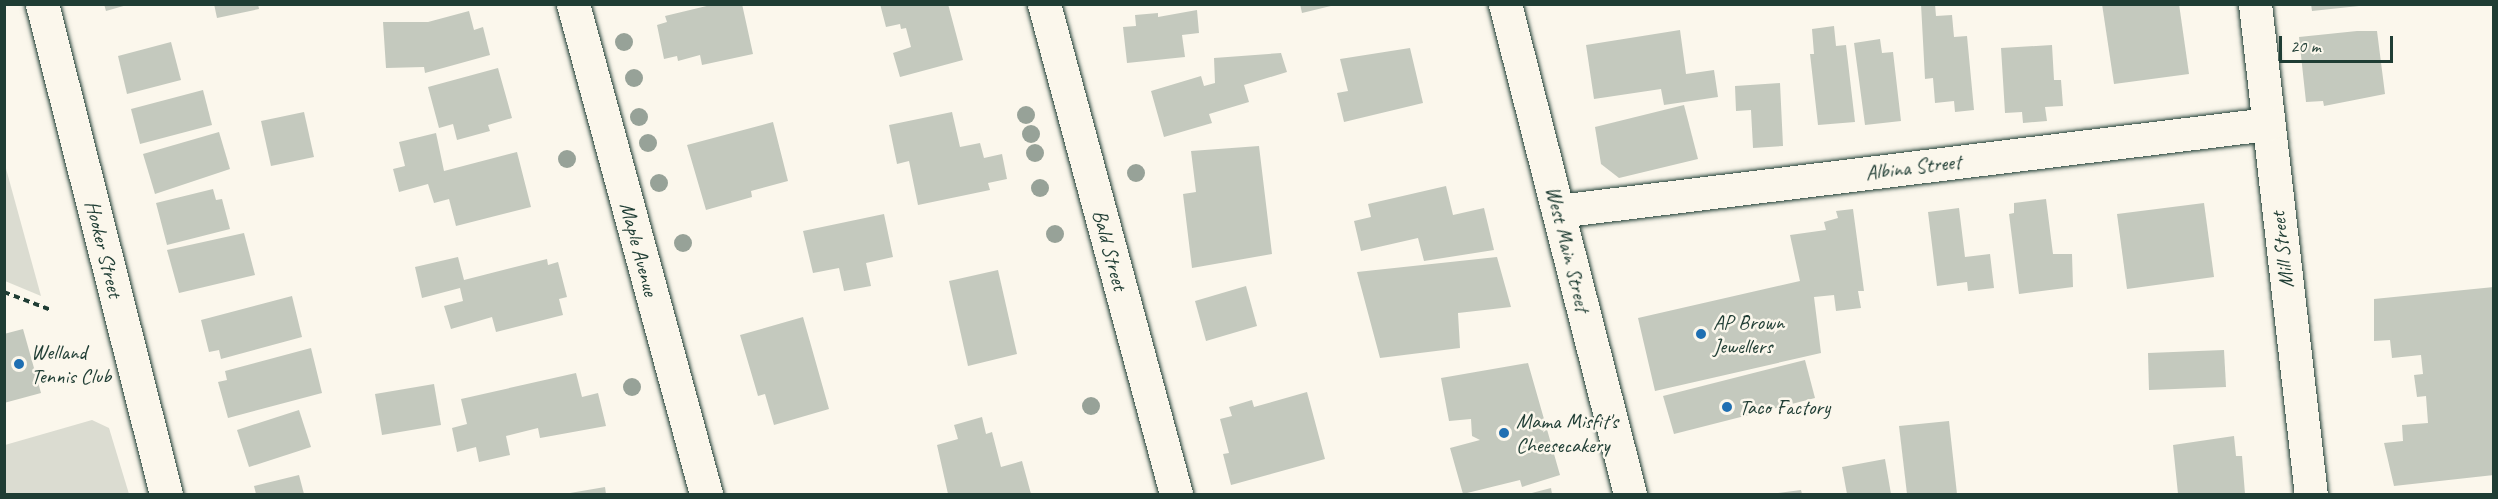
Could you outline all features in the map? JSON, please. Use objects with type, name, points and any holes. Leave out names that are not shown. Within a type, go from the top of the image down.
[{"type":"street","name":"Hooker Street","points":[[42,4],[166,495]]},
{"type":"street","name":"Maple Avenue","points":[[573,4],[706,495]]},
{"type":"street","name":"Bald Street","points":[[1044,4],[1176,495]]},
{"type":"street","name":"West Main Street","points":[[1505,4],[1630,495]]},
{"type":"street","name":"Mill Street","points":[[2255,4],[2311,495]]},
{"type":"street","name":"Albina Street","points":[[1558,211],[2268,124]]},
{"type":"path","points":[[4,292],[51,310]]},
{"type":"shaded area","points":[[5,165],[41,296],[5,281]]},
{"type":"shaded area","points":[[92,420],[109,428],[129,494],[5,494],[5,445]]},
{"type":"building","points":[[104,4],[127,4],[127,5],[106,11]]},
{"type":"building","points":[[214,4],[258,4],[259,9],[217,18]]},
{"type":"building","points":[[715,4],[742,4],[753,54],[702,65],[700,55],[678,61],[677,56],[664,59],[657,25],[667,22],[665,16]]},
{"type":"building","points":[[880,4],[948,4],[963,60],[900,77],[893,53],[911,47],[906,28],[901,29],[900,24],[886,27]]},
{"type":"building","points":[[1300,4],[1335,4],[1335,5],[1302,13]]},
{"type":"building","points":[[1921,4],[1935,4],[1936,16],[1952,15],[1954,37],[1967,36],[1974,110],[1955,112],[1954,101],[1935,103],[1933,78],[1925,79]]},
{"type":"building","points":[[2102,4],[2179,4],[2189,74],[2114,84]]},
{"type":"building","points":[[2311,4],[2359,4],[2359,6],[2312,11]]},
{"type":"building","points":[[1197,10],[1199,33],[1182,35],[1185,57],[1127,63],[1123,27],[1136,26],[1135,15],[1158,13],[1158,17]]},
{"type":"building","points":[[469,11],[474,30],[483,27],[490,55],[425,73],[424,67],[386,68],[383,22],[428,22]]},
{"type":"building","points":[[1834,26],[1836,46],[1846,45],[1855,122],[1818,125],[1810,54],[1814,54],[1812,29]]},
{"type":"building","points":[[1680,30],[1686,74],[1714,70],[1718,97],[1664,105],[1661,89],[1594,99],[1586,45]]},
{"type":"building","points":[[2377,31],[2385,94],[2324,106],[2323,101],[2306,102],[2299,37]]},
{"type":"building","points":[[1880,39],[1882,53],[1893,52],[1901,121],[1865,125],[1854,43]]},
{"type":"building","points":[[171,42],[181,80],[127,94],[118,56]]},
{"type":"building","points":[[2052,45],[2054,80],[2061,80],[2063,106],[2045,107],[2047,121],[2023,123],[2022,112],[2005,113],[2001,48]]},
{"type":"building","points":[[1410,48],[1423,103],[1344,122],[1337,93],[1348,91],[1340,59]]},
{"type":"building","points":[[1281,53],[1287,72],[1244,85],[1249,102],[1209,114],[1212,123],[1164,137],[1151,91],[1201,76],[1204,86],[1215,83],[1214,58]]},
{"type":"building","points":[[498,68],[512,118],[488,125],[490,131],[457,140],[453,124],[439,128],[428,87]]},
{"type":"building","points":[[1780,83],[1783,146],[1753,148],[1751,110],[1736,111],[1735,86]]},
{"type":"building","points":[[203,90],[212,125],[140,144],[131,109]]},
{"type":"building","points":[[1684,105],[1698,159],[1619,178],[1601,164],[1595,127]]},
{"type":"building","points":[[304,112],[314,157],[271,166],[261,121]]},
{"type":"building","points":[[952,112],[960,147],[980,143],[984,158],[1002,154],[1007,179],[988,183],[990,190],[918,205],[909,161],[897,164],[889,125]]},
{"type":"building","points":[[773,122],[788,181],[751,191],[752,197],[706,210],[687,145]]},
{"type":"building","points":[[219,132],[230,169],[155,194],[143,154]]},
{"type":"building","points":[[436,133],[444,171],[517,152],[531,207],[456,226],[449,199],[434,203],[428,184],[399,192],[393,169],[405,166],[399,142]]},
{"type":"building","points":[[1259,146],[1272,254],[1192,268],[1183,194],[1196,192],[1191,151]]},
{"type":"building","points":[[1446,186],[1453,215],[1484,208],[1494,250],[1424,261],[1418,238],[1361,251],[1354,221],[1371,217],[1368,204]]},
{"type":"building","points":[[213,189],[216,200],[222,199],[230,229],[167,245],[156,203]]},
{"type":"building","points":[[2046,199],[2053,254],[2072,254],[2073,287],[2019,294],[2009,214],[2014,213],[2014,203]]},
{"type":"building","points":[[2204,203],[2214,277],[2127,289],[2117,214]]},
{"type":"building","points":[[1959,208],[1965,257],[1990,254],[1994,288],[1968,291],[1967,282],[1937,286],[1928,212]]},
{"type":"building","points":[[1853,209],[1864,291],[1858,291],[1861,308],[1836,311],[1834,295],[1814,297],[1821,353],[1655,391],[1638,318],[1800,281],[1790,235],[1826,230],[1824,222],[1838,218],[1836,211]]},
{"type":"building","points":[[884,214],[893,257],[866,263],[871,286],[844,291],[839,268],[813,273],[803,231]]},
{"type":"building","points":[[244,233],[255,275],[179,293],[167,250]]},
{"type":"building","points":[[458,257],[464,280],[547,259],[548,265],[558,262],[567,297],[559,299],[563,315],[496,332],[492,317],[451,329],[444,306],[463,301],[460,288],[422,298],[415,267]]},
{"type":"building","points":[[1497,257],[1511,307],[1458,313],[1460,348],[1380,358],[1357,272]]},
{"type":"building","points":[[998,270],[1017,354],[968,366],[949,281]]},
{"type":"building","points":[[1246,286],[1257,326],[1206,341],[1195,301]]},
{"type":"building","points":[[2494,287],[2494,475],[2394,486],[2384,443],[2403,441],[2402,425],[2428,423],[2426,396],[2417,397],[2414,375],[2423,374],[2421,355],[2392,358],[2390,340],[2374,341],[2374,299]]},
{"type":"building","points":[[292,296],[302,337],[221,359],[219,350],[209,352],[201,320]]},
{"type":"building","points":[[803,317],[829,409],[774,425],[765,394],[758,396],[740,335]]},
{"type":"building","name":"Welland Tennis Club","points":[[23,329],[41,393],[4,403],[4,334]]},
{"type":"building","points":[[311,348],[322,393],[228,418],[218,382],[227,380],[225,371]]},
{"type":"building","points":[[2224,350],[2226,387],[2149,390],[2148,353]]},
{"type":"building","points":[[1805,360],[1815,398],[1674,434],[1663,396]]},
{"type":"building","points":[[1528,363],[1560,475],[1522,487],[1520,480],[1463,494],[1450,448],[1480,440],[1472,436],[1471,419],[1449,421],[1441,378]]},
{"type":"building","points":[[576,373],[582,397],[598,393],[606,426],[540,438],[538,428],[506,436],[510,455],[479,462],[476,447],[457,452],[452,428],[467,424],[461,399]]},
{"type":"building","points":[[434,384],[441,425],[382,435],[375,394]]},
{"type":"building","points":[[1307,392],[1325,459],[1231,485],[1223,454],[1229,453],[1220,419],[1232,416],[1229,407],[1252,400],[1254,407]]},
{"type":"building","points":[[299,410],[311,447],[249,467],[237,430]]},
{"type":"building","points":[[982,417],[986,434],[992,432],[1001,467],[1022,461],[1031,494],[948,494],[937,445],[958,439],[954,425]]},
{"type":"building","points":[[1949,421],[1957,494],[1907,494],[1899,426]]},
{"type":"building","points":[[2234,436],[2236,456],[2242,456],[2245,494],[2178,494],[2173,445]]},
{"type":"building","points":[[1885,459],[1891,494],[1847,494],[1842,467]]},
{"type":"building","points":[[299,475],[304,494],[256,494],[254,486]]},
{"type":"building","points":[[605,487],[606,494],[570,494],[570,493]]},
{"type":"building","points":[[1551,488],[1552,494],[1528,494]]},
{"type":"building","points":[[1801,490],[1802,494],[1778,494],[1778,493]]},
{"type":"place","name":"AP Brown Jewellers","points":[[1701,334]]},
{"type":"place","name":"Welland Tennis Club","points":[[19,364]]},
{"type":"place","name":"Taco Factory","points":[[1727,407]]},
{"type":"place","name":"Mama Misfit's Cheesecakery","points":[[1504,433]]}]
